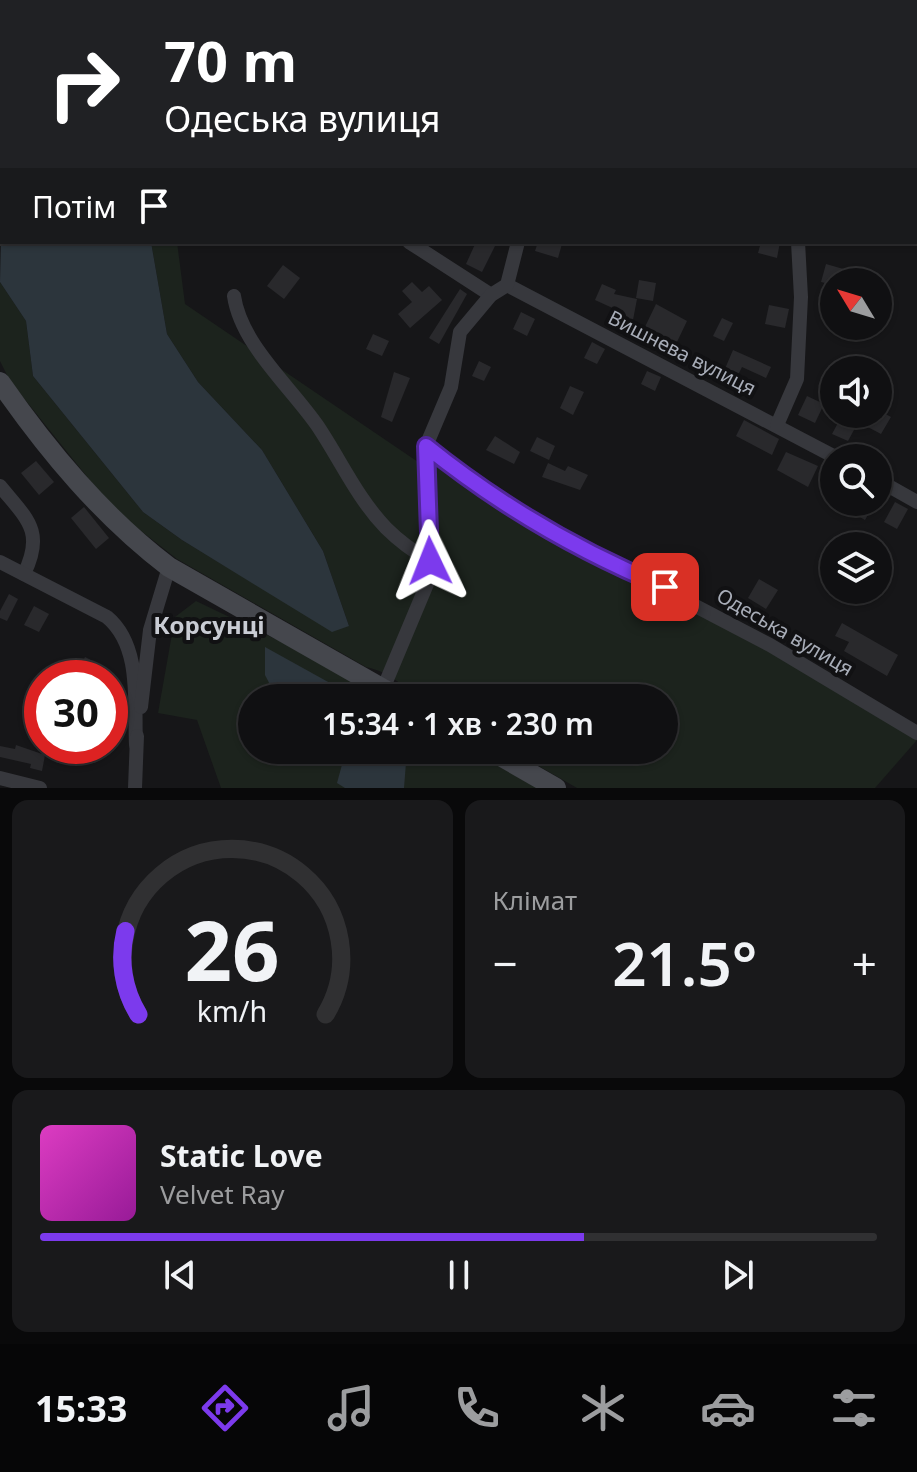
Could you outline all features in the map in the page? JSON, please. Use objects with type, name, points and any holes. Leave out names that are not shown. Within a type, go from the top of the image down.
[{"type":"street","points":[[412,244],[491,295]]},
{"type":"street","points":[[394,684],[418,611],[430,561],[426,446],[451,387],[460,332],[491,295],[507,285],[517,244]]},
{"type":"street","points":[[777,425],[797,379],[801,297],[798,244]]},
{"type":"street","name":"Вишнева вулиця","points":[[507,285],[820,449]]},
{"type":"street","points":[[234,296],[244,325],[317,425],[358,492],[385,527],[411,550],[430,561]]},
{"type":"street","points":[[0,382],[27,421],[105,514],[169,567],[375,684]]},
{"type":"street","name":"Одеська вулиця","points":[[426,446],[500,500],[556,533],[770,645],[917,733]]},
{"type":"street","points":[[0,486],[33,529],[32,557],[24,574]]},
{"type":"street","points":[[892,488],[917,502]]},
{"type":"street","points":[[0,562],[107,617],[126,637],[136,745]]},
{"type":"street","points":[[135,788],[136,745],[150,630],[169,567]]},
{"type":"street","points":[[514,764],[556,788]]},
{"type":"street","points":[[0,778],[40,788]]},
{"type":"shaded area","points":[[1,244],[151,244],[167,334],[198,382],[262,450],[323,551],[349,626],[332,632],[182,540],[143,512],[33,376],[26,321],[0,282]]},
{"type":"shaded area","points":[[151,244],[177,244],[185,304],[424,466],[439,457],[500,500],[917,733],[917,740],[875,788],[577,788],[535,764],[678,764],[678,684],[401,684],[177,559],[113,509],[10,381],[0,361],[0,282],[26,321],[33,376],[143,512],[182,540],[303,613],[349,626],[323,551],[262,450],[198,382],[167,334]]},
{"type":"shaded area","points":[[196,601],[317,659],[359,684],[238,684],[238,764],[495,764],[537,788],[221,788],[197,720],[158,713],[175,617]]},
{"type":"shaded area","points":[[265,647],[332,684],[270,684],[265,675]]},
{"type":"shaded area","points":[[342,764],[406,764],[404,788],[345,788],[337,783]]},
{"type":"building","points":[[475,244],[496,244],[482,272],[466,264]]},
{"type":"building","points":[[537,244],[562,244],[558,258],[535,251]]},
{"type":"building","points":[[760,244],[780,244],[777,258],[758,253]]},
{"type":"building","points":[[283,265],[300,278],[284,299],[267,286]]},
{"type":"building","points":[[639,280],[656,283],[653,301],[636,298]]},
{"type":"building","points":[[412,282],[422,292],[429,286],[442,300],[410,328],[398,314],[412,302],[402,291]]},
{"type":"building","points":[[602,284],[616,290],[614,294],[637,299],[633,320],[616,317],[617,310],[595,300]]},
{"type":"building","points":[[460,289],[467,294],[439,344],[429,338]]},
{"type":"building","points":[[656,304],[687,321],[676,344],[644,329]]},
{"type":"building","points":[[769,305],[789,309],[785,328],[765,324]]},
{"type":"building","points":[[521,312],[535,319],[527,336],[513,329]]},
{"type":"building","points":[[722,318],[733,323],[724,341],[713,336]]},
{"type":"building","points":[[373,334],[389,341],[382,356],[366,349]]},
{"type":"building","points":[[592,342],[605,349],[597,364],[584,358]]},
{"type":"building","points":[[733,350],[771,367],[766,378],[742,367],[737,377],[724,371]]},
{"type":"building","points":[[479,361],[491,367],[484,381],[472,376]]},
{"type":"building","points":[[647,371],[661,377],[655,391],[641,384]]},
{"type":"building","points":[[394,372],[410,378],[392,422],[381,417]]},
{"type":"building","points":[[570,386],[584,392],[573,415],[560,408]]},
{"type":"building","points":[[807,396],[820,402],[820,412],[815,423],[798,415]]},
{"type":"building","points":[[744,420],[779,439],[772,455],[736,436]]},
{"type":"building","points":[[835,428],[855,428],[848,441],[832,434]]},
{"type":"building","points":[[870,428],[885,428],[881,434]]},
{"type":"building","points":[[495,436],[520,452],[514,464],[486,450]]},
{"type":"building","points":[[537,437],[555,446],[549,460],[530,451]]},
{"type":"building","points":[[786,452],[818,466],[808,487],[777,470]]},
{"type":"building","points":[[36,461],[54,482],[39,495],[21,473]]},
{"type":"building","points":[[548,463],[565,471],[568,466],[588,475],[580,490],[542,477]]},
{"type":"building","points":[[895,502],[908,509],[897,529],[884,522],[887,516],[892,516]]},
{"type":"building","points":[[84,507],[109,538],[96,549],[71,518]]},
{"type":"building","points":[[759,579],[778,590],[766,609],[748,598]]},
{"type":"building","points":[[9,594],[18,599],[7,621],[0,618],[0,611]]},
{"type":"building","points":[[34,606],[49,614],[39,632],[24,625]]},
{"type":"building","points":[[842,623],[898,655],[887,676],[844,651],[849,642],[835,636]]},
{"type":"building","points":[[16,745],[24,748],[24,762],[0,757],[0,746],[15,749]]},
{"type":"building","points":[[31,764],[43,764],[42,771],[30,768]]},
{"type":"district","name":"Корсунці","points":[[209,626]]},
{"type":"route","points":[[430,561],[426,446],[500,500],[621,569],[665,587]]}]
